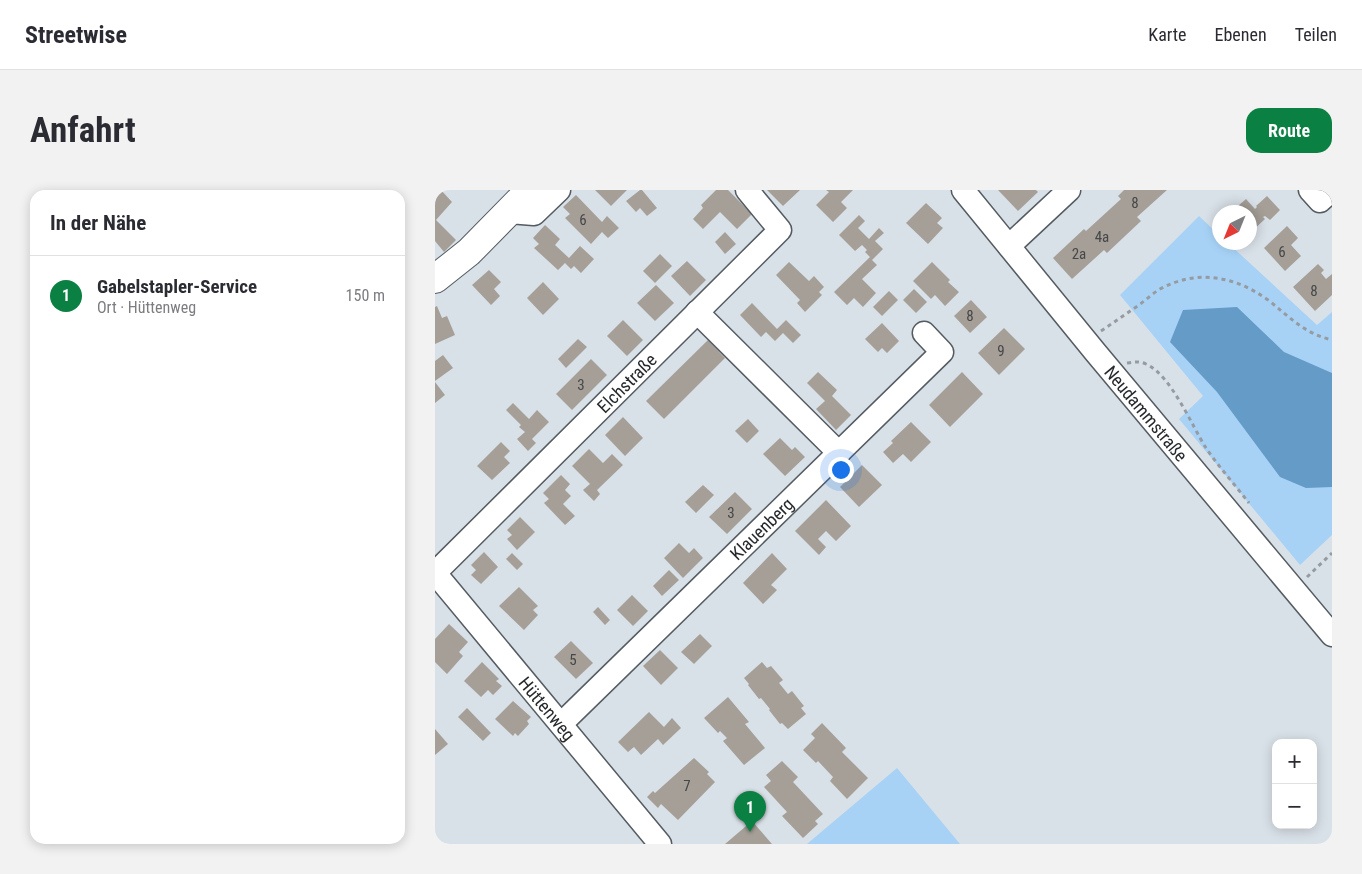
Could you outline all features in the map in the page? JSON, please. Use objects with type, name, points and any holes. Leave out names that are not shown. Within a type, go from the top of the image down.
[{"type":"main road","points":[[435,279],[469,252],[530,190]]},
{"type":"street","points":[[509,212],[534,214],[559,190]]},
{"type":"street","name":"Elchstraße","points":[[435,573],[780,230],[747,190]]},
{"type":"street","name":"Neudammstraße","points":[[963,190],[1087,342],[1301,583],[1332,635]]},
{"type":"street","points":[[1009,246],[1069,190]]},
{"type":"street","points":[[697,312],[839,453]]},
{"type":"street","name":"Klauenberg","points":[[561,724],[942,352],[924,333]]},
{"type":"street","name":"Hüttenweg","points":[[435,573],[660,844]]},
{"type":"path","points":[[1087,342],[1160,289],[1183,280],[1204,277],[1234,282],[1249,288],[1306,331],[1332,340]]},
{"type":"path","points":[[1125,363],[1136,361],[1147,364],[1169,385],[1206,447],[1249,503]]},
{"type":"path","points":[[1301,583],[1332,553]]},
{"type":"path","points":[[1301,583],[1302,569]]},
{"type":"shaded area","points":[[1199,216],[1212,228],[1212,250],[1236,250],[1317,325],[1332,312],[1332,535],[1300,565],[1179,419],[1203,396],[1120,295]]},
{"type":"shaded area","points":[[1237,307],[1284,352],[1332,373],[1332,487],[1306,488],[1280,477],[1217,392],[1170,342],[1183,310]]},
{"type":"shaded area","points":[[897,768],[960,844],[807,844]]},
{"type":"building","points":[[435,190],[441,190],[452,202],[436,220],[456,240],[444,252],[435,241]]},
{"type":"building","points":[[595,190],[627,190],[611,206]]},
{"type":"building","points":[[640,190],[657,208],[647,216],[640,208],[636,212],[626,201]]},
{"type":"building","points":[[716,190],[728,190],[752,214],[737,229],[720,212],[703,229],[693,219],[703,208],[701,205]]},
{"type":"building","points":[[767,190],[800,190],[783,206]]},
{"type":"building","points":[[826,190],[853,190],[841,202],[847,208],[833,222],[816,205],[829,192]]},
{"type":"building","points":[[998,190],[1036,190],[1038,192],[1018,211]]},
{"type":"building","points":[[1124,190],[1167,190],[1137,217],[1141,221],[1107,253],[1104,250],[1072,279],[1053,258],[1084,229],[1086,231],[1121,199],[1118,196]]},
{"type":"building","points":[[576,195],[602,222],[607,216],[619,228],[608,238],[602,232],[591,244],[565,218],[570,214],[563,207]]},
{"type":"building","points":[[1267,196],[1280,210],[1270,220],[1265,216],[1263,217],[1265,219],[1257,226],[1257,205]]},
{"type":"building","points":[[1246,199],[1251,205],[1239,205]]},
{"type":"building","points":[[926,203],[942,218],[937,223],[943,228],[928,244],[906,223]]},
{"type":"building","points":[[859,215],[865,221],[858,228],[869,239],[879,228],[884,233],[875,241],[883,249],[872,260],[877,265],[862,279],[876,293],[863,307],[854,298],[847,305],[834,292],[870,257],[862,245],[855,251],[839,235]]},
{"type":"building","points":[[545,225],[560,239],[555,245],[569,258],[580,246],[594,259],[581,273],[574,266],[571,269],[565,263],[558,270],[534,248],[539,244],[533,238]]},
{"type":"building","points":[[1287,226],[1298,238],[1291,245],[1301,256],[1285,271],[1264,248]]},
{"type":"building","points":[[725,232],[736,244],[725,254],[715,242]]},
{"type":"building","points":[[660,254],[672,266],[655,283],[643,271]]},
{"type":"building","points":[[687,261],[706,280],[690,296],[671,276]]},
{"type":"building","points":[[789,262],[809,281],[814,276],[824,287],[819,292],[822,295],[805,312],[797,303],[800,300],[776,275]]},
{"type":"building","points":[[932,262],[959,292],[945,306],[935,295],[931,299],[913,281]]},
{"type":"building","points":[[1318,264],[1324,270],[1321,273],[1326,279],[1332,274],[1332,295],[1315,311],[1293,287]]},
{"type":"building","points":[[489,270],[501,282],[494,289],[500,296],[491,305],[472,285]]},
{"type":"building","points":[[543,282],[559,299],[543,315],[527,298]]},
{"type":"building","points":[[656,285],[674,303],[655,321],[637,303]]},
{"type":"building","points":[[914,289],[927,302],[916,313],[903,300]]},
{"type":"building","points":[[889,291],[898,300],[882,316],[873,307]]},
{"type":"building","points":[[971,300],[987,317],[970,333],[954,316]]},
{"type":"building","points":[[752,303],[777,329],[786,320],[801,335],[793,343],[783,333],[775,341],[766,332],[761,337],[740,315]]},
{"type":"building","points":[[437,306],[442,318],[447,316],[455,335],[435,344],[435,307]]},
{"type":"building","points":[[623,320],[643,340],[627,356],[607,336]]},
{"type":"building","points":[[882,323],[899,341],[887,353],[882,348],[878,352],[865,339]]},
{"type":"building","points":[[1004,328],[1025,349],[999,375],[978,353]]},
{"type":"building","points":[[578,339],[587,347],[566,368],[558,359]]},
{"type":"building","points":[[708,340],[725,358],[664,419],[646,401]]},
{"type":"building","points":[[443,355],[453,368],[435,381],[435,361]]},
{"type":"building","points":[[591,359],[607,375],[572,410],[556,394]]},
{"type":"building","points":[[818,372],[837,390],[832,396],[851,415],[836,430],[816,409],[825,401],[807,383]]},
{"type":"building","points":[[962,372],[983,394],[950,427],[929,405]]},
{"type":"building","points":[[435,382],[445,395],[435,403]]},
{"type":"building","points":[[513,403],[529,419],[537,410],[549,422],[532,439],[536,443],[528,451],[517,439],[525,432],[519,427],[521,425],[506,410]]},
{"type":"building","points":[[623,417],[643,438],[625,456],[605,435]]},
{"type":"building","points":[[748,419],[759,431],[747,443],[735,431]]},
{"type":"building","points":[[911,422],[931,442],[911,462],[903,454],[893,463],[883,452],[893,443],[891,441]]},
{"type":"building","points":[[780,438],[792,450],[795,447],[805,457],[785,476],[763,454]]},
{"type":"building","points":[[501,442],[510,451],[504,457],[510,463],[492,480],[477,466]]},
{"type":"building","points":[[589,449],[603,463],[612,454],[623,465],[597,490],[600,494],[594,501],[583,490],[590,484],[572,466]]},
{"type":"building","points":[[862,465],[882,485],[859,507],[840,487]]},
{"type":"building","points":[[561,475],[570,484],[565,490],[571,496],[563,504],[575,516],[565,525],[544,503],[549,499],[543,493]]},
{"type":"building","points":[[703,485],[714,495],[696,513],[685,502]]},
{"type":"building","points":[[735,492],[752,509],[727,534],[709,517]]},
{"type":"building","points":[[826,500],[851,526],[836,541],[826,531],[818,539],[826,547],[819,555],[795,531]]},
{"type":"building","points":[[520,517],[535,532],[517,550],[507,539],[512,535],[507,530]]},
{"type":"building","points":[[679,543],[689,553],[694,548],[703,558],[683,578],[664,558]]},
{"type":"building","points":[[484,552],[498,567],[481,584],[471,575],[476,570],[471,565]]},
{"type":"building","points":[[512,553],[523,564],[517,570],[506,559]]},
{"type":"building","points":[[772,553],[787,569],[771,585],[777,590],[763,604],[743,583]]},
{"type":"building","points":[[669,570],[679,580],[662,596],[653,586]]},
{"type":"building","points":[[519,587],[538,606],[533,610],[538,615],[524,630],[499,606]]},
{"type":"building","points":[[632,595],[648,611],[633,626],[617,610]]},
{"type":"building","points":[[598,607],[610,620],[605,625],[593,612]]},
{"type":"building","points":[[449,624],[468,642],[459,652],[463,656],[447,674],[435,662],[435,639]]},
{"type":"building","points":[[700,634],[712,646],[694,664],[681,652]]},
{"type":"building","points":[[571,641],[593,663],[576,679],[554,657]]},
{"type":"building","points":[[660,650],[678,668],[661,685],[643,666]]},
{"type":"building","points":[[482,662],[499,679],[496,681],[502,686],[493,695],[488,690],[481,697],[464,681]]},
{"type":"building","points":[[762,662],[767,668],[771,666],[783,680],[779,683],[788,694],[792,691],[804,706],[801,708],[806,714],[788,729],[782,723],[780,724],[744,678]]},
{"type":"building","points":[[728,697],[749,722],[745,724],[765,748],[744,765],[723,741],[727,738],[720,731],[718,733],[704,718]]},
{"type":"building","points":[[513,701],[531,717],[527,721],[529,724],[518,736],[515,733],[513,736],[495,719]]},
{"type":"building","points":[[467,708],[491,733],[483,741],[458,717]]},
{"type":"building","points":[[649,712],[664,727],[672,718],[681,728],[663,745],[658,739],[641,755],[634,747],[628,752],[618,742]]},
{"type":"building","points":[[822,723],[846,748],[842,752],[868,778],[847,799],[830,781],[833,777],[818,761],[816,763],[803,750],[815,738],[811,734]]},
{"type":"building","points":[[435,729],[448,744],[435,755]]},
{"type":"building","points":[[694,758],[709,772],[707,774],[715,782],[678,820],[661,804],[658,808],[647,797],[653,791],[655,793]]},
{"type":"building","points":[[782,761],[798,777],[793,782],[823,814],[815,821],[818,824],[803,838],[782,816],[787,812],[764,787],[771,781],[766,775]]},
{"type":"building","points":[[752,821],[772,844],[725,844]]},
{"type":"place","name":"Gabelstapler-Service","points":[[750,832]]}]
